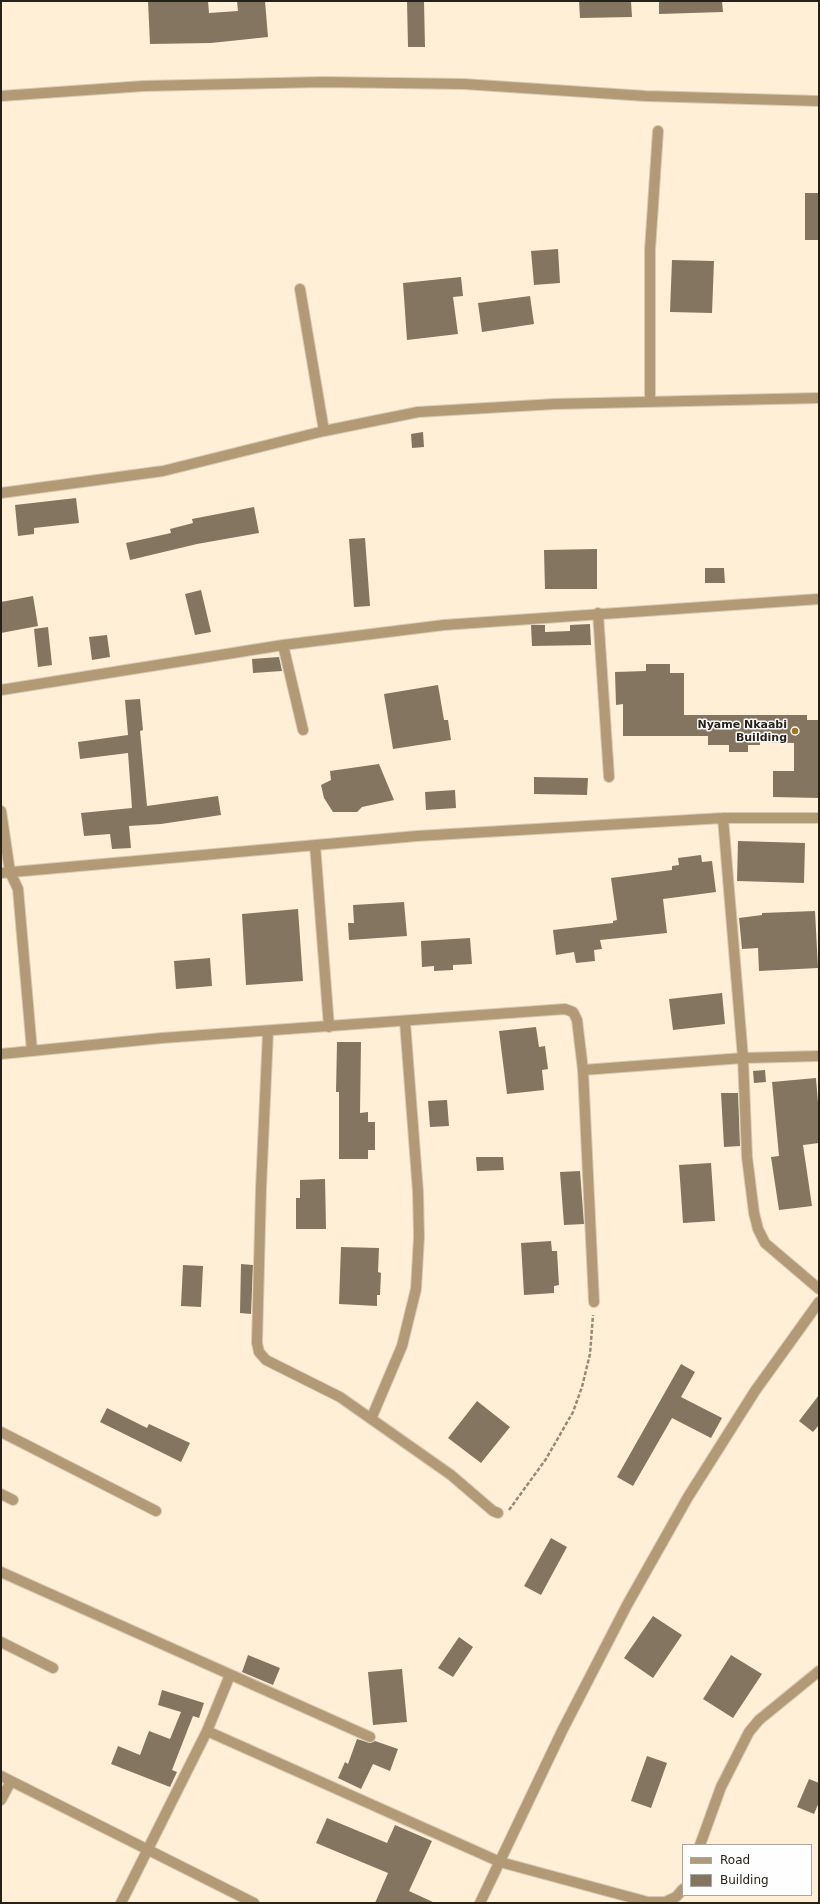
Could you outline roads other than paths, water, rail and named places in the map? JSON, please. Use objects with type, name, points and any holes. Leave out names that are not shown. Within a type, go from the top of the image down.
[{"type":"street","points":[[1,96],[144,86],[323,82],[464,84],[645,96],[819,101]]},
{"type":"street","points":[[650,402],[650,250],[658,131]]},
{"type":"street","points":[[300,289],[324,431]]},
{"type":"street","points":[[1,493],[163,471],[324,431],[418,412],[555,404],[819,398]]},
{"type":"street","points":[[1,690],[283,645],[444,625],[598,613],[819,599]]},
{"type":"street","points":[[598,613],[609,777]]},
{"type":"street","points":[[283,645],[303,730]]},
{"type":"street","points":[[1,810],[6,873],[18,889],[32,1051]]},
{"type":"street","points":[[6,873],[417,836],[723,818],[819,818]]},
{"type":"street","points":[[723,818],[743,1058],[748,1157],[754,1213],[758,1230],[765,1243],[819,1289]]},
{"type":"street","points":[[315,845],[329,1027]]},
{"type":"street","points":[[1,1054],[162,1038],[268,1032],[565,1009],[574,1012],[577,1020],[583,1070],[594,1302]]},
{"type":"street","points":[[371,1419],[402,1346],[416,1289],[419,1237],[418,1192],[404,1022]]},
{"type":"street","points":[[268,1032],[261,1188],[257,1343],[259,1352],[266,1360],[340,1397],[451,1475],[493,1511],[498,1513]]},
{"type":"street","points":[[583,1070],[743,1058],[819,1056]]},
{"type":"street","points":[[480,1903],[562,1731],[627,1605],[688,1497],[754,1391],[819,1302]]},
{"type":"street","points":[[1,1432],[156,1511]]},
{"type":"street","points":[[1,1494],[14,1500]]},
{"type":"street","points":[[1,1572],[370,1737]]},
{"type":"street","points":[[1,1642],[53,1668]]},
{"type":"street","points":[[700,1844],[721,1787],[749,1732],[759,1720],[819,1672]]},
{"type":"street","points":[[121,1903],[207,1731],[230,1675]]},
{"type":"street","points":[[207,1731],[500,1862],[648,1902],[665,1902],[676,1897],[682,1890]]},
{"type":"street","points":[[1,1776],[254,1903]]},
{"type":"street","points":[[1,1800],[11,1781]]},
{"type":"place","name":"Nyame Nkaabi Building","points":[[795,731]]}]
